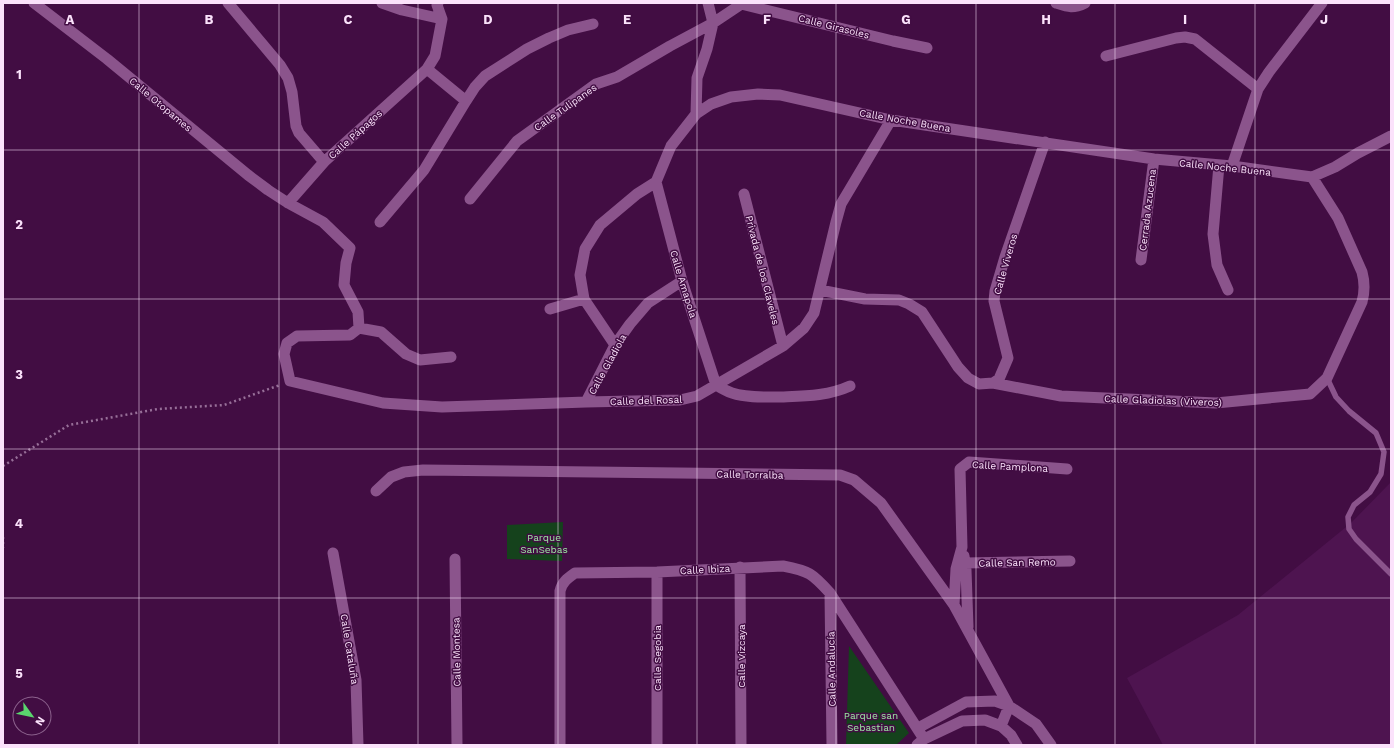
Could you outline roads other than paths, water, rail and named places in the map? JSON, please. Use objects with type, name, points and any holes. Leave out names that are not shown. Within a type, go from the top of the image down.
[{"type":"street","name":"Calle Otopames","points":[[34,3],[107,59],[248,175],[288,203],[323,222],[350,248],[346,263],[344,285],[358,312],[359,328]]},
{"type":"street","points":[[228,3],[280,65],[288,78],[292,92],[296,126],[299,133],[324,162]]},
{"type":"street","points":[[382,3],[402,10],[442,19]]},
{"type":"street","name":"Calle Pápagos","points":[[288,203],[324,162],[427,69],[435,56],[442,19],[437,5],[438,3]]},
{"type":"street","points":[[696,114],[697,78],[707,49],[713,23],[708,3]]},
{"type":"street","name":"Calle Tulipanes","points":[[470,199],[517,141],[596,84],[616,77],[713,23],[742,3]]},
{"type":"street","name":"Calle Girasoles","points":[[742,3],[893,41],[927,48]]},
{"type":"street","points":[[1056,3],[1076,8],[1085,3]]},
{"type":"street","points":[[1232,166],[1258,89],[1269,72],[1322,3]]},
{"type":"street","points":[[380,222],[424,170],[466,101],[485,76],[527,49],[568,30],[593,24]]},
{"type":"street","points":[[1106,56],[1176,38],[1186,37],[1194,39],[1258,89]]},
{"type":"street","points":[[427,69],[466,101]]},
{"type":"street","name":"Calle Noche Buena","points":[[656,182],[671,146],[696,114],[711,104],[731,97],[758,94],[780,95],[891,120],[1154,159],[1232,166],[1312,178]]},
{"type":"street","name":"Calle del Rosal","points":[[359,328],[350,335],[297,336],[287,344],[284,354],[290,381],[384,403],[442,407],[680,400],[697,396],[783,346],[804,328],[814,313],[841,204],[891,120]]},
{"type":"street","points":[[1312,178],[1391,136]]},
{"type":"street","name":"Calle Viveros","points":[[993,383],[999,378],[1008,358],[994,301],[995,291],[1005,257],[1045,142]]},
{"type":"street","name":"Cerrada Azucena","points":[[1141,260],[1154,159]]},
{"type":"street","points":[[1219,165],[1213,234],[1217,265],[1228,290]]},
{"type":"street","name":"Calle Gladiolas (Viveros)","points":[[820,290],[865,299],[898,300],[922,312],[958,367],[968,378],[979,384],[993,383],[1061,396],[1216,403],[1310,394],[1326,378],[1362,302],[1365,291],[1364,280],[1338,218],[1312,178]]},
{"type":"street","points":[[615,345],[584,299],[580,275],[585,249],[600,225],[637,194],[656,182]]},
{"type":"street","name":"Calle Amapola","points":[[656,182],[682,281],[716,385]]},
{"type":"street","name":"Privada de los Claveles","points":[[744,194],[783,346]]},
{"type":"street","name":"Calle Gladiola","points":[[586,402],[615,345],[630,324],[648,303],[682,281]]},
{"type":"street","points":[[550,309],[584,299]]},
{"type":"street","points":[[359,328],[381,332],[406,354],[420,360],[451,358]]},
{"type":"street","points":[[716,385],[732,393],[768,397],[815,396],[850,386]]},
{"type":"street","name":"Calle Pamplona","points":[[969,630],[965,563],[962,546],[959,471],[969,462],[1068,469]]},
{"type":"street","name":"Calle Torralba","points":[[376,491],[391,477],[404,472],[423,470],[840,475],[854,480],[882,503],[954,605],[1010,706]]},
{"type":"street","name":"Calle Pamplona","points":[[954,605],[956,569],[962,546]]},
{"type":"street","name":"Calle Cataluña","points":[[334,553],[356,680],[358,745]]},
{"type":"street","name":"Calle Montesa","points":[[455,559],[457,745]]},
{"type":"street","name":"Calle San Remo","points":[[965,563],[1070,561]]},
{"type":"street","name":"Calle Ibiza","points":[[560,745],[560,591],[561,586],[567,578],[575,573],[657,572],[783,566],[803,570],[815,577],[830,593],[918,728],[920,742]]},
{"type":"street","name":"Calle Vizcaya","points":[[740,567],[741,745]]},
{"type":"street","name":"Calle Segobia","points":[[657,572],[657,745]]},
{"type":"street","name":"Calle Andalucía","points":[[830,593],[832,745]]},
{"type":"street","name":"Calle Torralba","points":[[918,728],[966,702],[995,701],[1010,706],[1036,724],[1051,745]]},
{"type":"street","points":[[1001,726],[1010,706]]},
{"type":"street","points":[[920,742],[962,721],[985,720],[1001,726],[1011,735],[1017,745]]},
{"type":"lane","points":[[1326,378],[1336,397],[1349,411],[1376,433],[1384,452],[1381,474],[1370,492],[1354,505],[1348,517],[1349,529],[1356,539],[1391,574]]},
{"type":"park label","name":"Parque SanSebas","points":[[544,542]]},
{"type":"park label","name":"Parque san Sebastian","points":[[871,720]]}]
